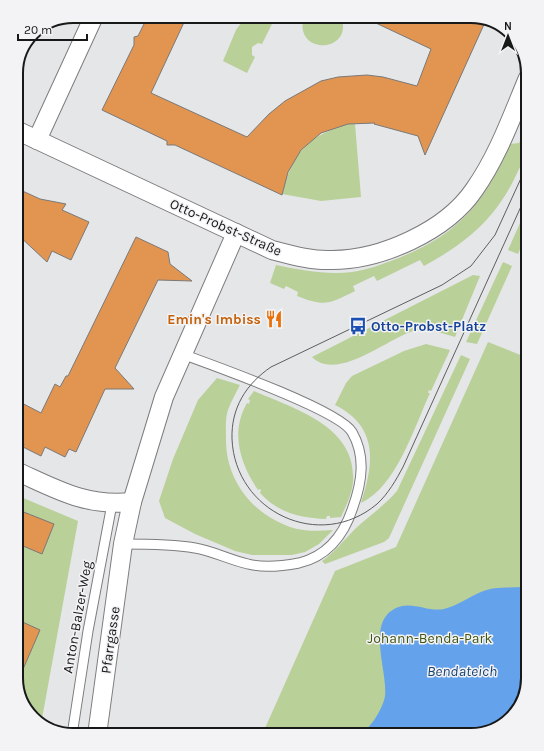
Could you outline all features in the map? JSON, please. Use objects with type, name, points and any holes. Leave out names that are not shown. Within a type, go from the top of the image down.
[{"type":"street","points":[[37,140],[91,23]]},
{"type":"street","name":"Otto-Probst-Straße","points":[[23,133],[236,234],[283,253],[314,259],[332,260],[374,254],[406,242],[433,228],[450,215],[474,190],[496,152],[521,94]]},
{"type":"street","points":[[123,544],[132,502],[164,397],[236,234]]},
{"type":"street","points":[[23,474],[80,499],[112,504],[132,502]]},
{"type":"street","name":"Pfarrgasse","points":[[98,728],[123,544]]},
{"type":"lane","points":[[123,544],[168,545],[197,549],[249,564],[276,566],[299,562],[322,554],[342,533],[349,519],[361,476],[362,462],[359,447],[351,430],[334,417],[233,372],[182,354]]},
{"type":"lane","name":"Anton-Balzer-Weg","points":[[73,728],[88,631],[112,504]]},
{"type":"green space","points":[[241,23],[272,23],[262,44],[258,43],[252,47],[252,55],[255,57],[247,73],[223,61],[236,30]]},
{"type":"green space","points":[[303,23],[342,23],[343,29],[339,38],[332,43],[323,45],[314,44],[307,38],[303,29]]},
{"type":"green space","points":[[348,124],[355,124],[361,197],[321,201],[282,194],[291,167],[303,148],[322,135]]},
{"type":"green space","points":[[521,139],[521,166],[510,188],[491,215],[468,238],[424,266],[420,260],[377,281],[374,276],[353,286],[355,291],[339,299],[321,303],[297,296],[298,292],[286,286],[284,289],[270,283],[276,265],[304,270],[343,273],[380,265],[418,250],[452,228],[466,215],[490,184],[510,144],[519,143]]},
{"type":"green space","points":[[521,221],[521,247],[518,254],[508,250]]},
{"type":"green space","points":[[503,262],[512,266],[477,344],[466,342]]},
{"type":"green space","points":[[473,275],[480,276],[455,337],[434,331],[418,330],[402,335],[348,362],[335,365],[322,363],[312,357]]},
{"type":"green space","name":"Johann-Benda-Park","points":[[488,342],[521,355],[521,685],[511,709],[502,718],[478,728],[265,728],[335,571],[396,547]]},
{"type":"green space","points":[[426,344],[450,350],[431,391],[429,390],[428,393],[430,393],[403,455],[384,484],[373,495],[361,503],[369,474],[370,461],[366,435],[359,424],[349,414],[335,405],[346,383],[352,376],[404,351]]},
{"type":"green space","points":[[461,355],[470,359],[389,538],[384,542],[325,564],[322,561],[397,491]]},
{"type":"green space","points":[[217,378],[240,385],[227,414],[226,440],[230,467],[242,492],[261,511],[272,519],[285,525],[303,530],[333,530],[319,544],[305,552],[292,555],[252,555],[235,551],[195,534],[165,518],[159,501],[173,459],[198,400]]},
{"type":"green space","points":[[254,391],[287,405],[320,422],[334,433],[345,447],[352,463],[353,482],[347,504],[341,517],[330,518],[330,516],[327,516],[326,519],[299,516],[282,510],[267,500],[260,493],[261,490],[258,490],[246,470],[239,448],[238,436],[242,414],[247,403],[249,404],[250,400],[248,399]]},
{"type":"green space","points":[[23,498],[78,521],[42,718],[33,709],[23,685]]},
{"type":"water","name":"Bendateich","points":[[521,587],[521,685],[511,709],[502,718],[478,728],[367,728],[378,714],[385,696],[380,632],[383,620],[390,612],[407,605],[439,610],[444,609],[454,606],[476,594],[496,588]]},
{"type":"building","points":[[144,23],[184,23],[151,93],[247,137],[269,114],[285,101],[321,81],[338,77],[367,75],[383,77],[417,86],[431,49],[376,23],[474,23],[484,25],[425,155],[418,136],[374,124],[375,123],[348,124],[321,133],[301,150],[288,172],[282,195],[175,145],[167,145],[167,141],[102,110],[134,45],[134,37],[138,36]]},
{"type":"building","points":[[23,191],[40,199],[66,204],[62,210],[89,222],[71,260],[52,251],[47,262],[23,240]]},
{"type":"building","points":[[136,237],[168,252],[170,264],[192,281],[158,280],[115,368],[134,389],[105,389],[76,452],[69,449],[65,457],[45,447],[41,456],[23,447],[23,404],[41,413],[55,384],[60,387],[66,376],[68,376]]},
{"type":"building","points":[[23,512],[54,524],[42,554],[23,546]]},
{"type":"building","points":[[23,622],[40,630],[23,669]]},
{"type":"tram line","points":[[521,178],[495,235],[471,266],[442,285],[271,367],[247,389],[237,407],[234,417],[232,439],[237,465],[248,487],[264,504],[284,517],[307,524],[331,524],[355,518],[377,504],[385,496],[403,467],[521,206]]},
{"type":"place","name":"Emin's Imbiss","points":[[274,319]]},
{"type":"place","name":"Otto-Probst-Platz","points":[[358,326]]}]
